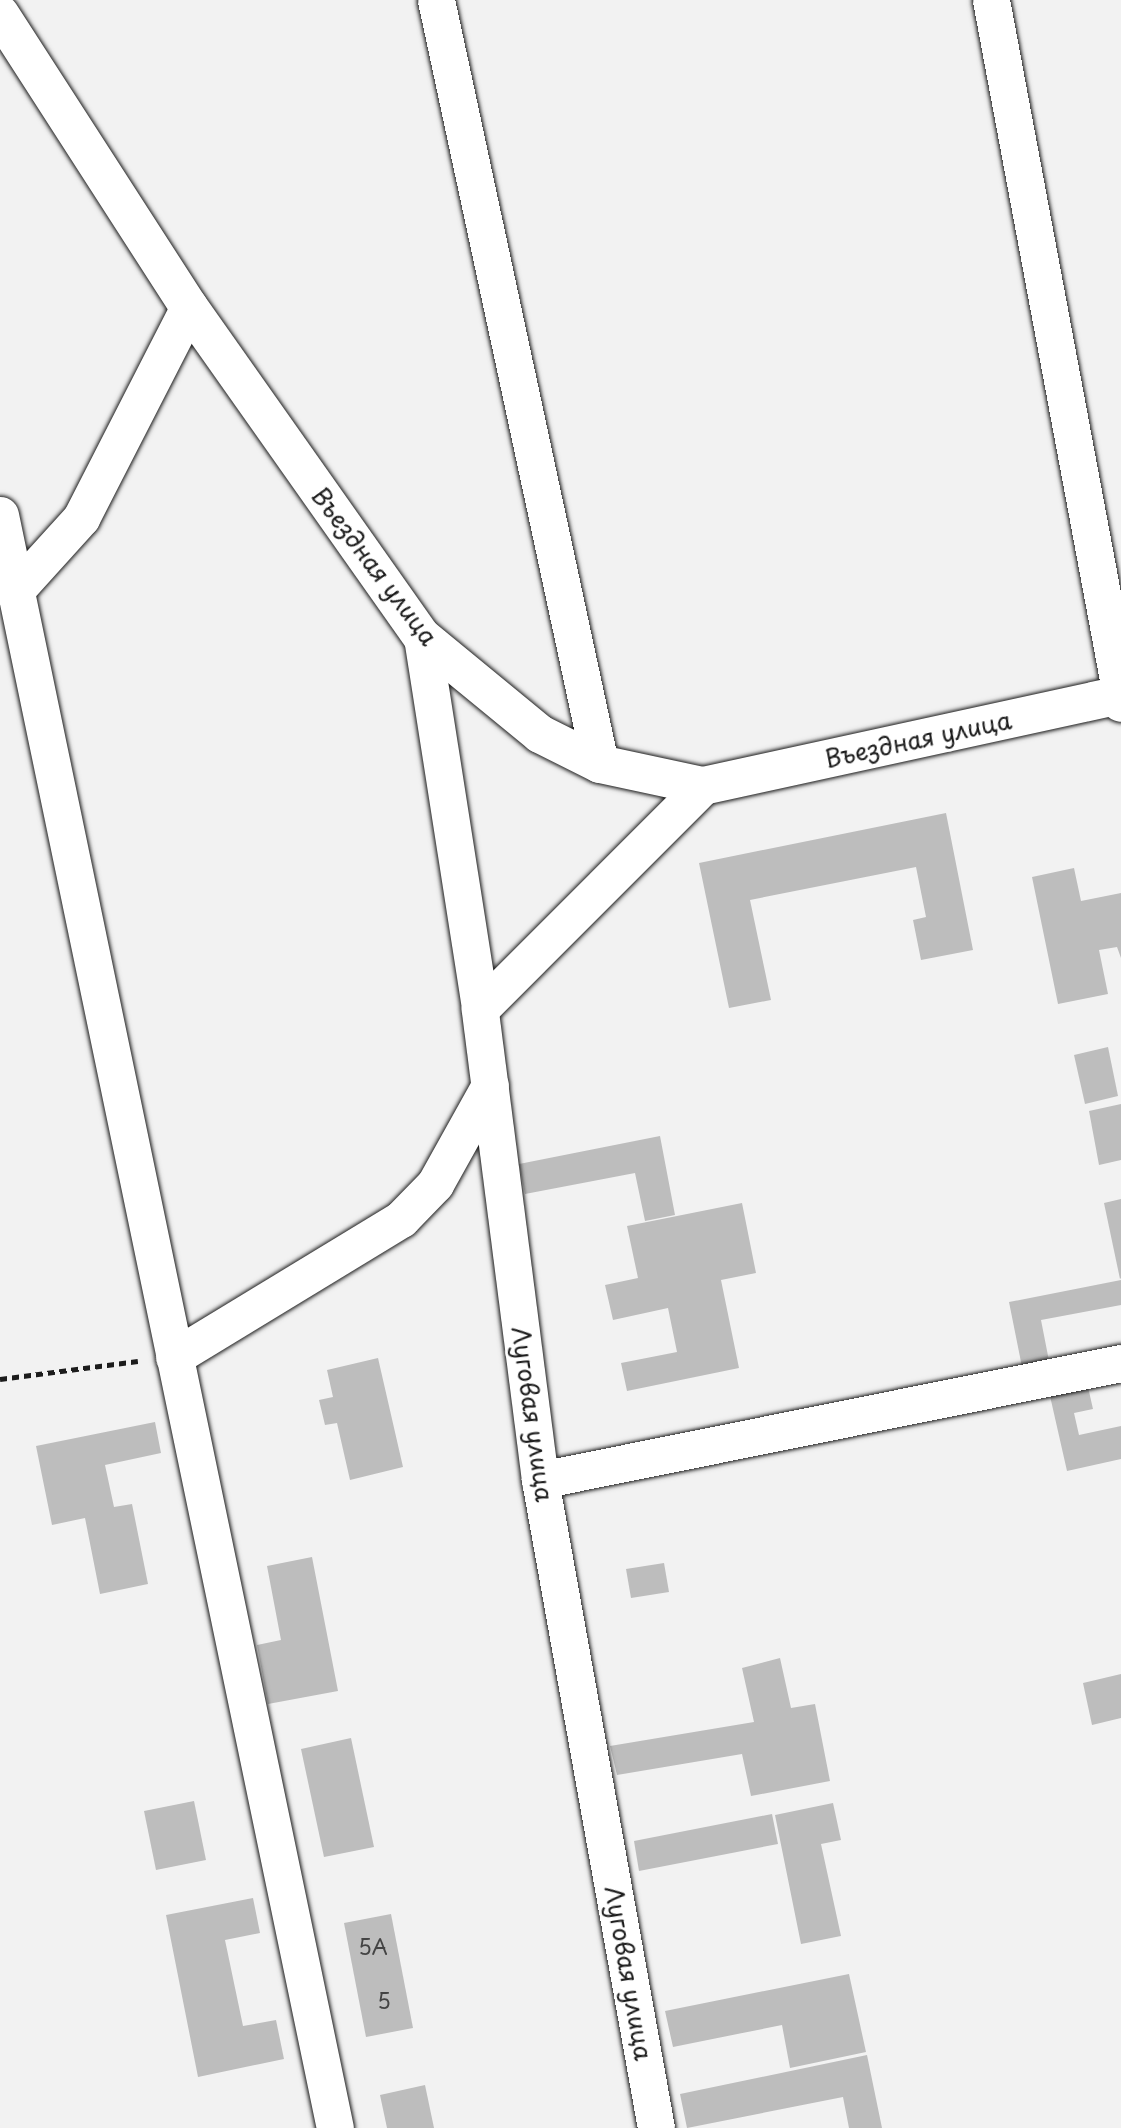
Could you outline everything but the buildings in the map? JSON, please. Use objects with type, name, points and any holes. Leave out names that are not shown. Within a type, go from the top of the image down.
[{"type":"street","points":[[436,0],[600,764]]},
{"type":"street","points":[[991,0],[1120,698]]},
{"type":"street","name":"Въездная улица","points":[[0,14],[188,307],[422,638],[540,734],[600,764],[703,786],[1120,698]]},
{"type":"street","points":[[13,592],[81,517],[188,307]]},
{"type":"street","points":[[0,515],[13,592],[335,2128]]},
{"type":"street","name":"Луговая улица","points":[[422,638],[480,1009],[540,1480],[656,2128]]},
{"type":"street","points":[[480,1009],[703,786]]},
{"type":"street","points":[[174,1357],[401,1219],[435,1184],[490,1085]]},
{"type":"street","points":[[540,1480],[1121,1363]]},
{"type":"path","points":[[0,1379],[174,1357]]}]
